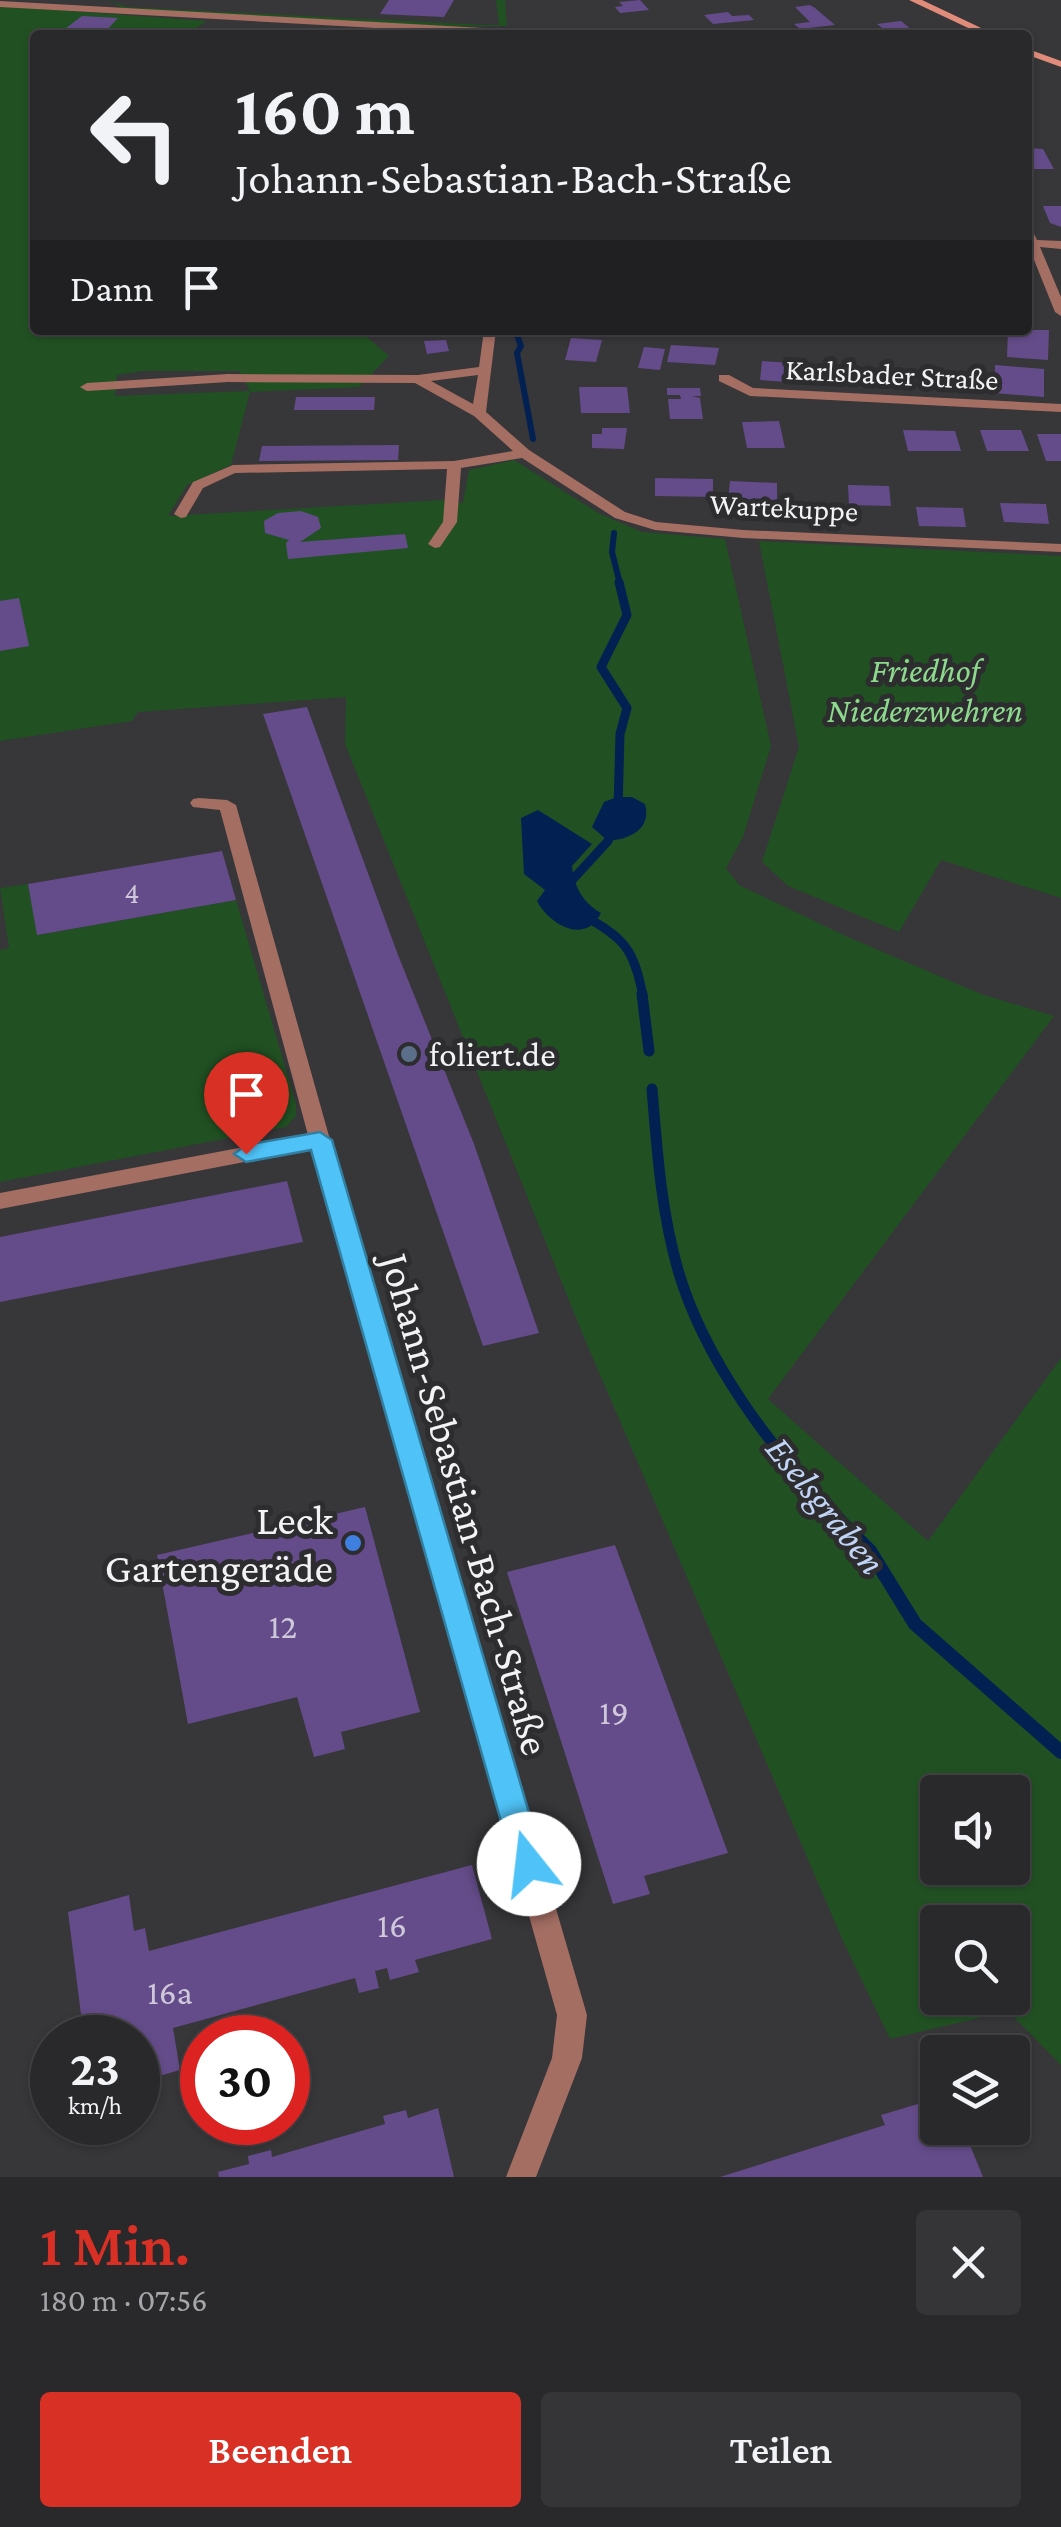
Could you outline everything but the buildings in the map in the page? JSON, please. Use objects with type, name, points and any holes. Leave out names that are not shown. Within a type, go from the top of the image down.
[{"type":"main road","points":[[914,0],[980,30]]},
{"type":"main road","points":[[1032,53],[1061,64]]},
{"type":"street","points":[[0,4],[97,5],[449,30]]},
{"type":"street","points":[[1032,238],[1061,245]]},
{"type":"street","points":[[1032,245],[1044,285],[1061,312]]},
{"type":"street","points":[[478,413],[489,335]]},
{"type":"street","name":"Wartekuppe","points":[[87,387],[228,378],[418,379],[485,370]]},
{"type":"street","name":"Karlsbader Straße","points":[[724,378],[750,392],[1061,408]]},
{"type":"street","name":"Wartekuppe","points":[[418,379],[478,413],[524,452],[620,515],[655,526],[742,534],[1061,548]]},
{"type":"street","points":[[182,514],[198,485],[233,469],[454,465],[524,452]]},
{"type":"street","points":[[435,544],[450,522],[454,465]]},
{"type":"street","name":"Johann-Sebastian-Bach-Straße","points":[[199,802],[227,806],[572,2015],[566,2058],[522,2177]]},
{"type":"street","points":[[0,1201],[320,1140]]},
{"type":"green space","points":[[109,0],[127,7],[499,25],[496,0],[505,0],[507,26],[440,27],[122,8]]},
{"type":"green space","points":[[0,6],[207,21],[193,30],[30,30],[30,335],[368,335],[389,356],[359,387],[250,392],[231,465],[187,485],[168,516],[443,500],[463,503],[469,470],[514,460],[600,514],[642,532],[725,539],[771,746],[743,837],[726,868],[739,885],[848,937],[981,994],[1054,1016],[768,1399],[928,1541],[1061,1358],[1061,2065],[1012,2015],[1030,2015],[1030,1905],[920,1905],[920,2015],[991,2015],[890,2039],[842,1939],[583,1335],[345,744],[346,697],[138,712],[132,721],[0,741]],"holes":[[[143,371],[239,371],[250,391],[115,396],[117,375]]]},
{"type":"green space","name":"Friedhof Niederzwehren","points":[[759,541],[1061,556],[1061,898],[941,860],[899,932],[788,886],[762,862],[799,747]]},
{"type":"green space","points":[[28,884],[38,935],[236,900],[296,1104],[296,1116],[286,1127],[0,1182],[0,950],[9,948],[0,888]]},
{"type":"water","points":[[632,797],[645,804],[645,820],[631,835],[608,841],[592,827],[604,802]]},
{"type":"water","points":[[538,810],[592,844],[572,866],[580,893],[601,913],[586,928],[577,930],[558,924],[537,901],[545,890],[524,874],[521,818]]},
{"type":"waterway","name":"Eselsgraben","points":[[517,335],[533,439]]},
{"type":"waterway","name":"Eselsgraben","points":[[614,533],[612,552],[620,584]]},
{"type":"waterway","name":"Eselsgraben","points":[[618,808],[620,734],[627,708],[601,667],[627,615],[619,582]]},
{"type":"waterway","name":"Eselsgraben","points":[[564,889],[608,841],[612,829]]},
{"type":"waterway","name":"Eselsgraben","points":[[584,916],[626,947],[643,996]]},
{"type":"waterway","name":"Eselsgraben","points":[[642,994],[649,1051]]},
{"type":"waterway","name":"Eselsgraben","points":[[652,1089],[667,1225],[690,1304],[743,1403],[789,1464],[838,1518]]},
{"type":"waterway","name":"Eselsgraben","points":[[835,1516],[870,1551],[915,1624],[1061,1752]]},
{"type":"place","name":"foliert.de","points":[[409,1054]]},
{"type":"place","name":"Leck Gartengeräde","points":[[353,1543]]},
{"type":"route","points":[[246,1154],[320,1140],[529,1864]]}]
